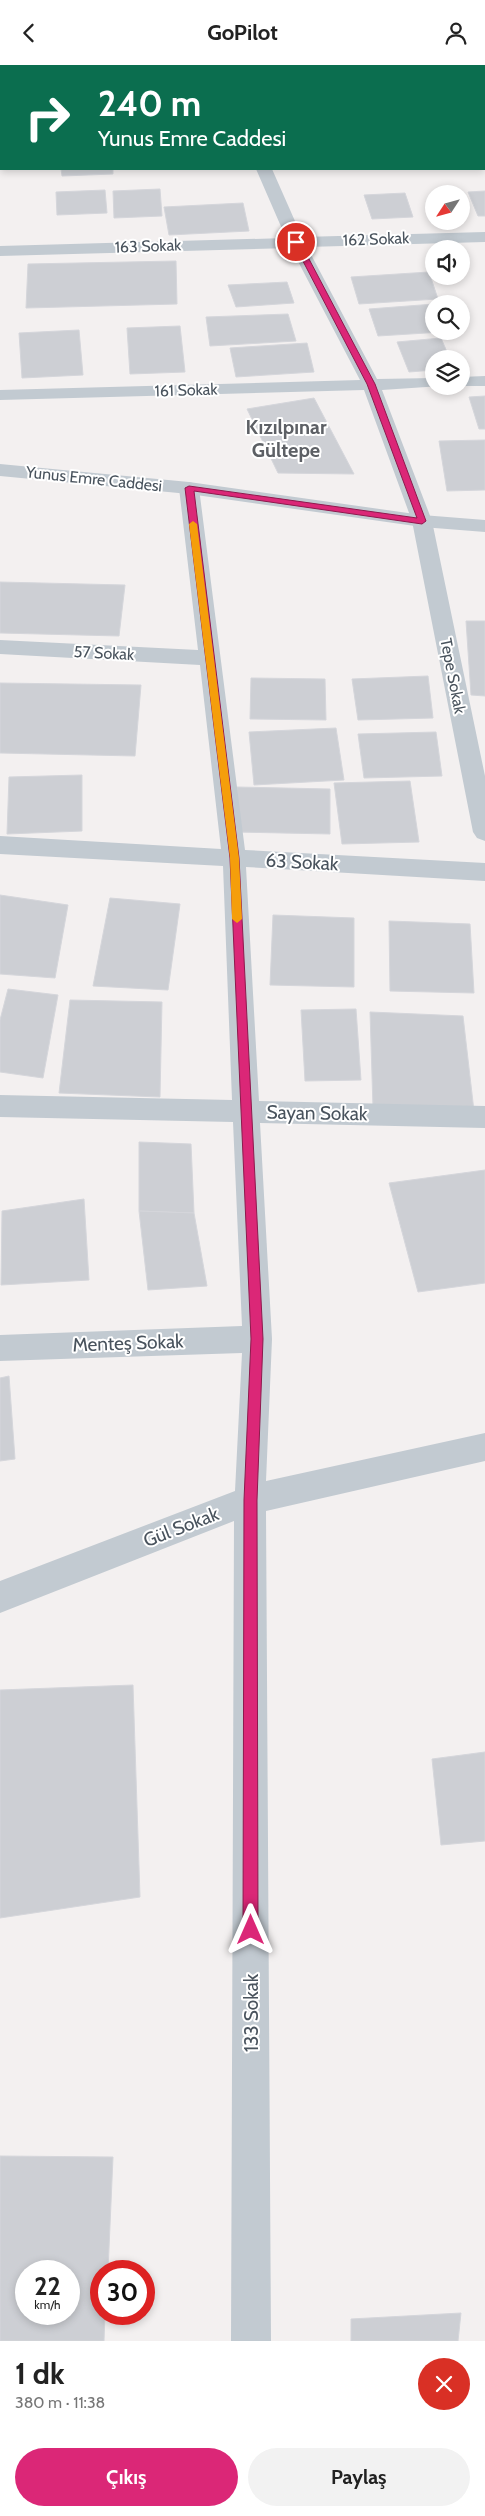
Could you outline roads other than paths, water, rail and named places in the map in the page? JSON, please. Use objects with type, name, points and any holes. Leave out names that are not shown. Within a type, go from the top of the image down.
[{"type":"street","name":"Tepe Sokak","points":[[264,170],[296,242],[371,384],[422,521],[485,832]]},
{"type":"street","name":"162 Sokak","points":[[296,242],[485,237]]},
{"type":"street","name":"163 Sokak","points":[[0,251],[296,242]]},
{"type":"street","points":[[470,382],[485,381]]},
{"type":"street","name":"161 Sokak","points":[[0,395],[425,383]]},
{"type":"street","name":"Yunus Emre Caddesi","points":[[0,469],[189,488],[422,521],[485,526]]},
{"type":"street","name":"133 Sokak","points":[[189,488],[234,858],[257,1339],[250,1500],[252,2341]]},
{"type":"street","name":"57 Sokak","points":[[0,647],[209,658]]},
{"type":"street","name":"63 Sokak","points":[[0,845],[485,872]]},
{"type":"street","name":"Sayan Sokak","points":[[0,1106],[485,1117]]},
{"type":"street","name":"Menteş Sokak","points":[[0,1348],[257,1339]]},
{"type":"street","name":"Gül Sokak","points":[[0,1597],[250,1500],[485,1447]]},
{"type":"district","name":"Kızılpınar Gültepe","points":[[286,438]]}]
